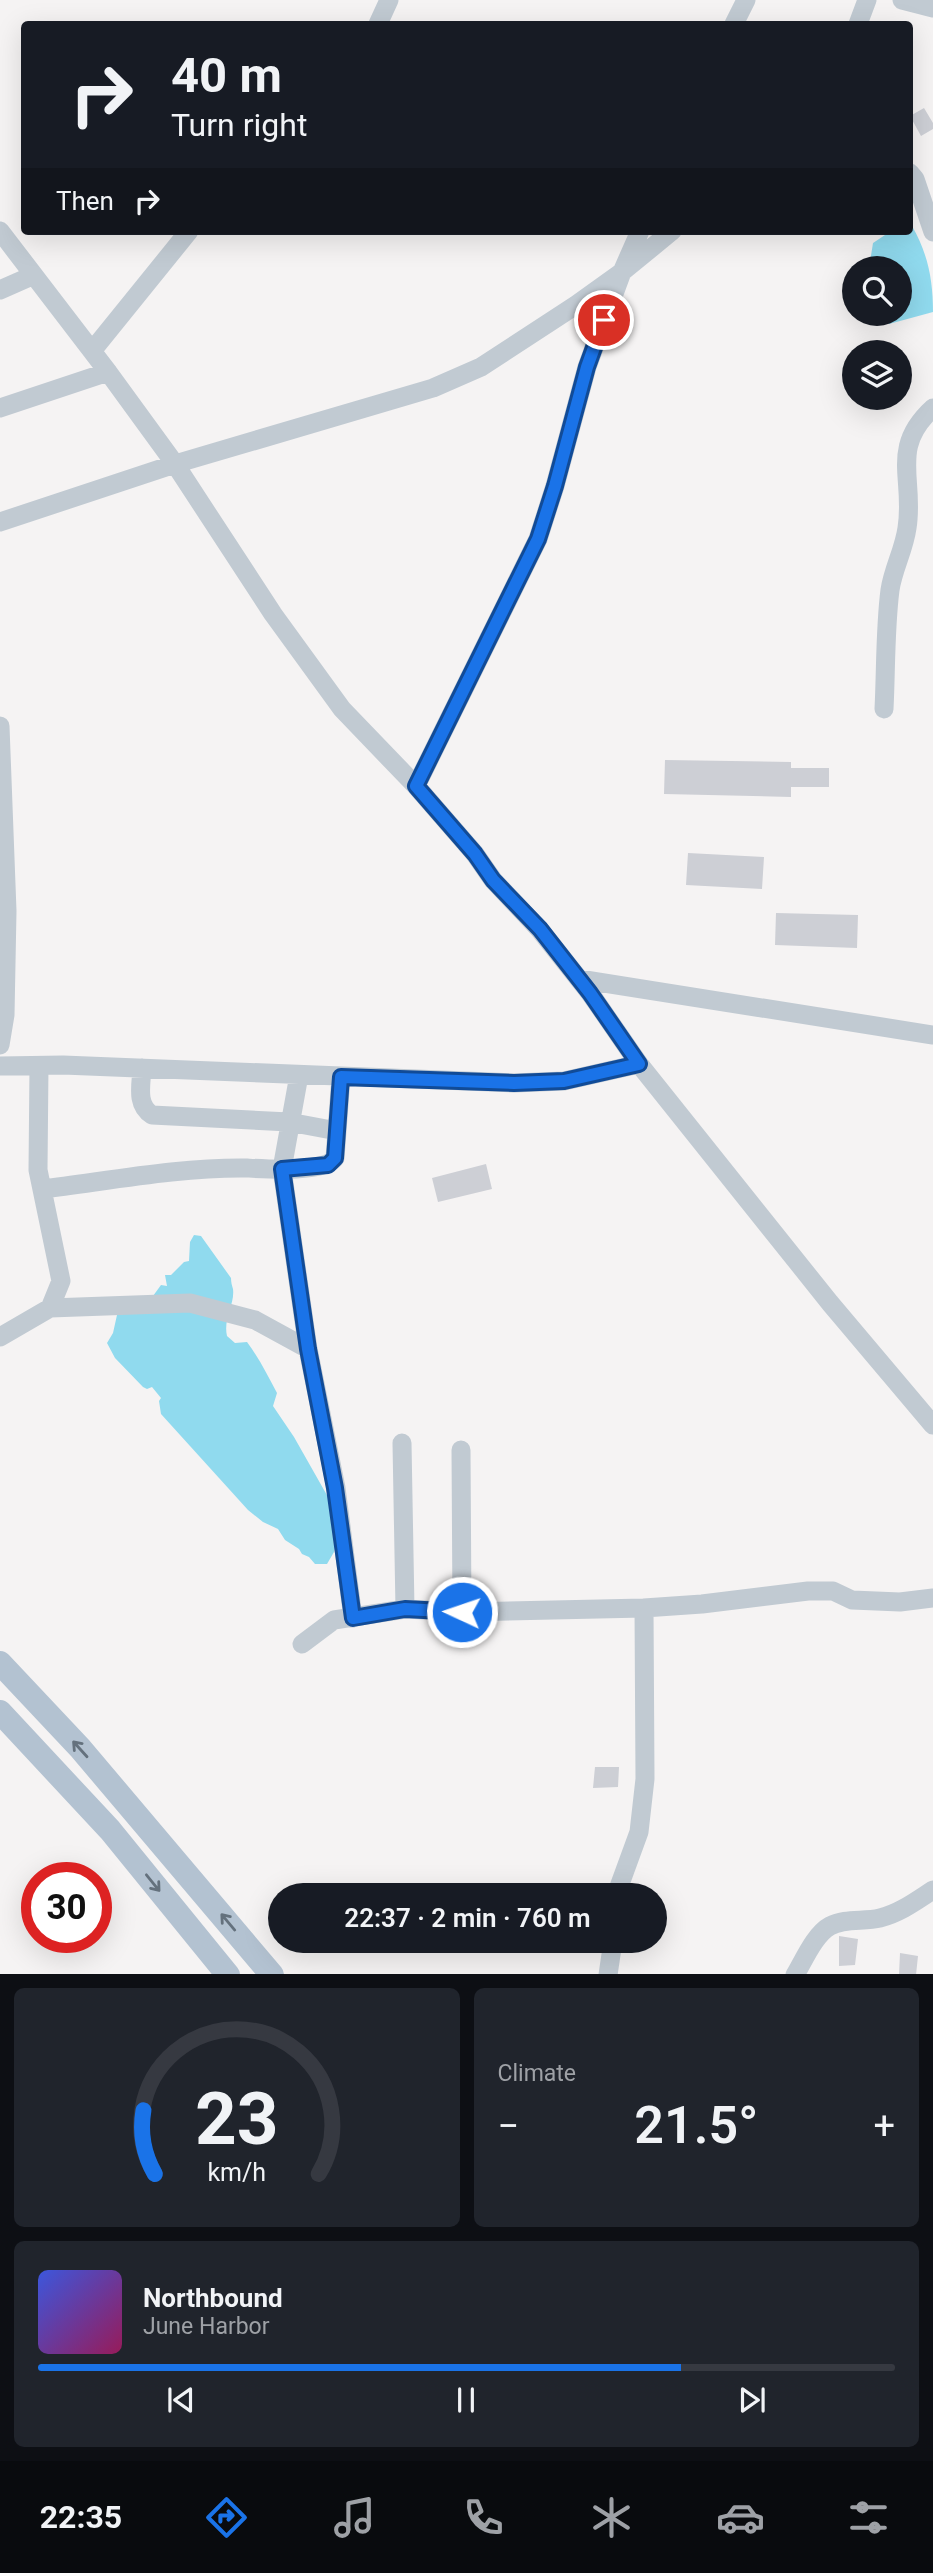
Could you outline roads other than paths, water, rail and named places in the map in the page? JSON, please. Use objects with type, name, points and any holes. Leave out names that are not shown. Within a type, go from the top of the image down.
[{"type":"main road","points":[[0,1663],[80,1748],[271,1974]]},
{"type":"main road","points":[[0,1712],[110,1830],[227,1974]]},
{"type":"street","points":[[379,21],[389,0]]},
{"type":"street","points":[[736,21],[746,0]]},
{"type":"street","points":[[902,0],[933,8]]},
{"type":"street","points":[[913,177],[933,232]]},
{"type":"street","points":[[0,231],[175,464],[273,614],[342,709],[416,786],[475,854],[493,880],[540,929],[639,1064],[830,1303],[933,1425]]},
{"type":"street","points":[[92,351],[186,235]]},
{"type":"street","points":[[416,786],[538,539],[587,367],[638,235]]},
{"type":"street","points":[[0,522],[175,464],[433,388],[481,367],[622,272],[667,235]]},
{"type":"street","points":[[0,290],[34,275]]},
{"type":"street","points":[[0,408],[108,372]]},
{"type":"street","points":[[884,709],[890,589],[908,524],[908,450],[911,433],[918,421],[933,408]]},
{"type":"street","points":[[0,726],[5,1015],[0,1045]]},
{"type":"street","points":[[579,979],[933,1035]]},
{"type":"street","points":[[0,1066],[142,1068],[514,1083],[564,1081],[639,1064]]},
{"type":"street","points":[[39,1066],[38,1170],[61,1280],[50,1308]]},
{"type":"street","points":[[142,1068],[141,1104],[144,1110],[152,1115],[289,1122],[337,1131]]},
{"type":"street","points":[[299,1075],[282,1169],[308,1349],[335,1488],[353,1618]]},
{"type":"street","points":[[43,1189],[221,1168],[282,1169],[332,1162],[335,1158],[341,1077]]},
{"type":"street","points":[[0,1338],[50,1308],[190,1303],[255,1320],[308,1349]]},
{"type":"street","points":[[402,1443],[405,1609]]},
{"type":"street","points":[[461,1450],[462,1612]]},
{"type":"street","points":[[302,1644],[334,1620],[405,1609],[462,1612],[644,1608],[808,1591],[833,1591],[852,1600],[900,1601],[933,1598]]},
{"type":"street","points":[[620,1883],[639,1832],[645,1779],[644,1608]]},
{"type":"street","points":[[796,1974],[821,1933],[829,1926],[894,1914],[933,1890]]},
{"type":"street","points":[[608,1974],[611,1953]]},
{"type":"water","points":[[913,228],[928,267],[933,312],[912,318],[912,256],[871,256],[873,243],[885,235],[913,235]]},
{"type":"water","points":[[194,1235],[201,1236],[231,1278],[233,1295],[227,1336],[235,1343],[247,1342],[255,1354],[277,1393],[273,1406],[328,1497],[335,1545],[327,1564],[315,1564],[285,1540],[278,1529],[263,1522],[248,1510],[161,1414],[161,1398],[152,1387],[143,1387],[115,1358],[107,1343],[113,1333],[117,1315],[153,1296],[161,1285],[167,1286],[165,1275],[171,1275],[184,1262],[189,1261],[190,1242]]}]
